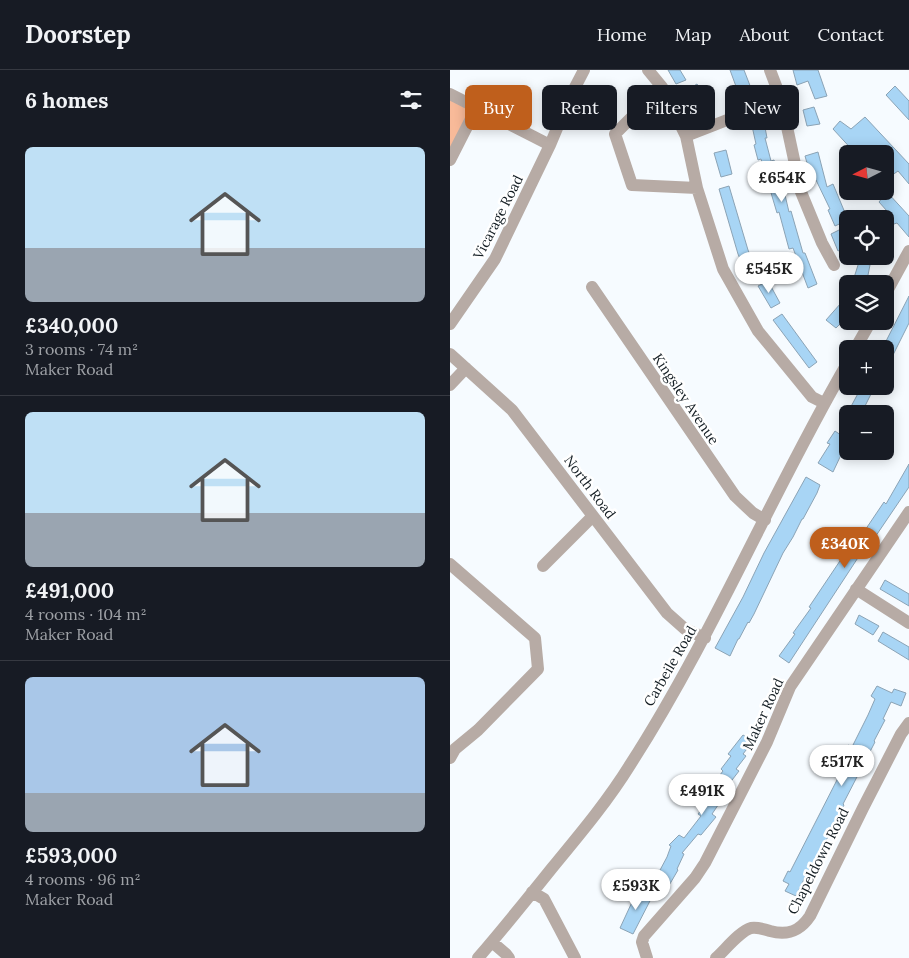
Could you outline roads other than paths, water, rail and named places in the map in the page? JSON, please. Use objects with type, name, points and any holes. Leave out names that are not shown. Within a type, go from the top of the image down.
[{"type":"street","name":"Vicarage Road","points":[[450,324],[495,258],[584,70]]},
{"type":"street","points":[[648,70],[660,85]]},
{"type":"street","points":[[770,70],[776,85]]},
{"type":"street","points":[[450,94],[465,101]]},
{"type":"street","points":[[686,136],[725,121]]},
{"type":"street","points":[[627,122],[615,134],[632,185],[697,188]]},
{"type":"street","points":[[450,160],[465,130]]},
{"type":"street","points":[[521,130],[550,145]]},
{"type":"street","points":[[683,130],[697,188],[723,269],[758,331],[812,397],[824,403]]},
{"type":"street","points":[[788,130],[801,192],[822,243],[834,265]]},
{"type":"street","points":[[894,278],[909,251]]},
{"type":"street","name":"Kingsley Avenue","points":[[592,287],[736,496],[753,513],[765,520]]},
{"type":"street","name":"North Road","points":[[450,354],[512,410],[667,612],[685,629],[705,638]]},
{"type":"street","points":[[450,385],[466,368]]},
{"type":"street","name":"Carbeile Road","points":[[478,958],[605,803],[631,763],[705,638],[824,403],[839,377]]},
{"type":"street","name":"Maker Road","points":[[647,958],[642,942],[644,936],[695,878],[705,863],[767,742],[790,687],[909,512]]},
{"type":"street","points":[[543,566],[593,516]]},
{"type":"street","points":[[450,564],[536,638],[538,669],[478,730],[455,749],[450,758]]},
{"type":"street","points":[[856,589],[909,623]]},
{"type":"street","name":"Chapeldown Road","points":[[716,958],[745,931],[753,928],[786,933],[797,930],[804,925],[901,734],[909,723]]},
{"type":"street","points":[[532,892],[544,899],[574,958]]},
{"type":"street","points":[[492,942],[509,958]]}]
